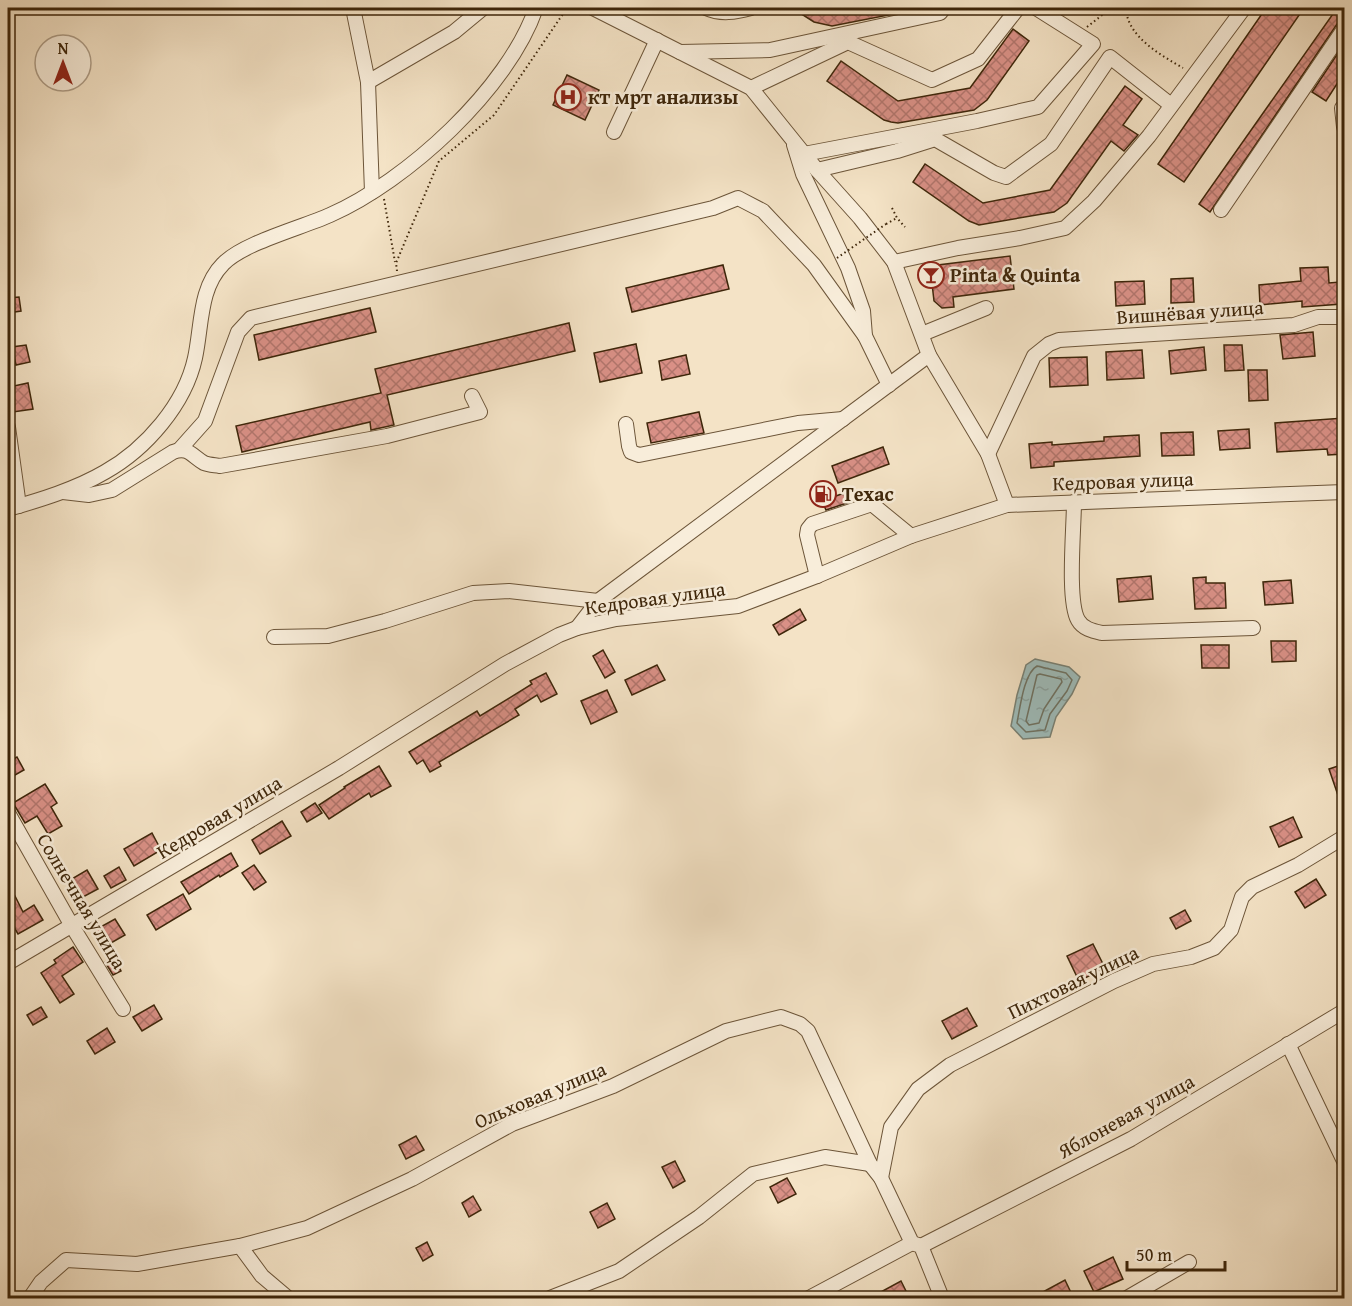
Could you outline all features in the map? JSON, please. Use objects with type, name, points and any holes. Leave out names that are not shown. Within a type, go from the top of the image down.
[{"type":"street","points":[[352,8],[368,82],[378,194]]},
{"type":"street","points":[[368,82],[454,32],[483,8]]},
{"type":"street","points":[[8,427],[13,507],[61,491],[107,471],[143,442],[176,405],[193,366],[207,291],[211,280],[223,263],[240,250],[378,194],[451,129],[477,102],[523,39],[536,8]]},
{"type":"street","points":[[593,8],[751,88],[817,170],[860,218],[894,262],[929,355],[988,454],[1007,505]]},
{"type":"street","points":[[706,8],[732,13],[751,8]]},
{"type":"street","points":[[678,52],[770,50],[940,14],[944,8]]},
{"type":"street","points":[[751,88],[848,42],[932,80],[978,59],[1018,8]]},
{"type":"street","points":[[804,154],[1038,107],[1093,44],[1036,8]]},
{"type":"street","points":[[894,262],[1065,228],[1094,201],[1149,136],[1244,8]]},
{"type":"street","points":[[1221,210],[1344,28]]},
{"type":"street","points":[[614,132],[657,40]]},
{"type":"street","points":[[817,170],[897,151],[935,139],[994,173],[1006,177],[1051,144],[1110,57],[1171,105]]},
{"type":"street","points":[[1342,108],[1344,127]]},
{"type":"street","points":[[791,138],[803,174],[848,268],[863,312],[865,336]]},
{"type":"street","points":[[61,491],[89,495],[112,490],[180,449],[205,421],[238,332],[251,318],[713,208],[738,198],[763,211],[814,265],[865,336],[889,385]]},
{"type":"street","points":[[922,334],[986,308]]},
{"type":"street","name":"Вишнёвая улица","points":[[988,454],[1034,356],[1040,350],[1059,340],[1294,325],[1318,317],[1344,317]]},
{"type":"street","points":[[577,628],[598,601],[929,355]]},
{"type":"street","points":[[180,449],[189,451],[203,462],[220,466],[387,436],[480,412],[472,396]]},
{"type":"street","points":[[626,424],[629,446],[632,452],[639,455],[798,423],[843,419]]},
{"type":"street","name":"Кедровая улица","points":[[8,963],[339,768],[505,664],[577,628],[616,619],[738,606],[817,576],[911,536],[1007,505],[1344,492]]},
{"type":"street","points":[[1074,502],[1072,599],[1078,620],[1083,626],[1102,633],[1253,628]]},
{"type":"street","points":[[817,576],[807,535],[812,524],[872,504],[911,536]]},
{"type":"street","points":[[274,637],[328,636],[385,621],[472,593],[509,591],[598,601]]},
{"type":"street","name":"Солнечная улица","points":[[8,813],[72,926],[123,1009]]},
{"type":"street","name":"Пихтовая улица","points":[[881,1178],[891,1127],[918,1089],[950,1065],[1114,981],[1153,964],[1191,957],[1214,948],[1231,930],[1237,906],[1252,887],[1298,865],[1344,837]]},
{"type":"street","name":"Яблоневая улица","points":[[809,1299],[1131,1139],[1344,1011]]},
{"type":"street","name":"Ольховая улица","points":[[30,1299],[41,1282],[66,1260],[137,1264],[240,1246],[307,1228],[412,1179],[512,1124],[613,1086],[726,1031],[781,1017],[800,1024],[808,1031],[870,1164]]},
{"type":"street","points":[[1288,1044],[1343,1155]]},
{"type":"street","points":[[550,1299],[619,1270],[699,1217],[753,1174],[825,1157],[870,1164],[881,1178],[917,1245],[942,1299]]},
{"type":"street","points":[[240,1246],[262,1276],[288,1299]]},
{"type":"street","points":[[1127,1299],[1189,1262]]},
{"type":"path","points":[[396,263],[439,162],[494,115],[567,8]]},
{"type":"path","points":[[1079,36],[1111,8]]},
{"type":"path","points":[[1126,8],[1126,14],[1132,27],[1143,40],[1193,75]]},
{"type":"path","points":[[378,194],[399,283]]},
{"type":"path","points":[[892,208],[905,227]]},
{"type":"path","points":[[837,258],[897,218]]},
{"type":"water","points":[[1035,659],[1069,667],[1080,677],[1072,694],[1056,717],[1050,737],[1023,739],[1011,726],[1026,665]]},
{"type":"building","points":[[792,8],[904,8],[904,12],[832,26],[814,22]]},
{"type":"building","points":[[1266,8],[1304,8],[1184,182],[1158,164]]},
{"type":"building","points":[[1335,11],[1344,17],[1344,20],[1337,24],[1210,212],[1199,204]]},
{"type":"building","points":[[1013,29],[1029,41],[987,100],[974,110],[898,123],[891,122],[884,120],[827,81],[841,61],[898,101],[970,88]]},
{"type":"building","points":[[1344,44],[1344,73],[1326,101],[1312,92]]},
{"type":"building","points":[[567,75],[599,90],[585,120],[553,105]]},
{"type":"building","points":[[1125,86],[1142,99],[1123,125],[1138,135],[1124,151],[1111,141],[1067,203],[1054,212],[979,225],[969,221],[913,182],[925,164],[983,203],[1050,190]]},
{"type":"building","points":[[1010,256],[1014,289],[953,297],[954,307],[942,308],[934,301],[930,266]]},
{"type":"building","points":[[723,265],[729,289],[632,312],[626,288]]},
{"type":"building","points":[[1328,267],[1329,283],[1340,282],[1342,304],[1302,307],[1302,301],[1260,305],[1259,285],[1301,281],[1300,268]]},
{"type":"building","points":[[1193,278],[1194,302],[1171,303],[1171,279]]},
{"type":"building","points":[[1144,281],[1145,304],[1116,306],[1115,282]]},
{"type":"building","points":[[19,297],[21,311],[8,313],[8,298]]},
{"type":"building","points":[[370,308],[376,332],[259,360],[254,335]]},
{"type":"building","points":[[569,323],[575,351],[387,395],[394,425],[371,430],[370,422],[242,452],[236,426],[381,393],[375,369]]},
{"type":"building","points":[[1313,332],[1315,356],[1283,359],[1280,335]]},
{"type":"building","points":[[636,344],[642,373],[600,382],[594,353]]},
{"type":"building","points":[[26,345],[30,362],[16,365],[12,347]]},
{"type":"building","points":[[1224,345],[1242,345],[1244,370],[1225,371]]},
{"type":"building","points":[[1204,347],[1206,370],[1171,374],[1169,351]]},
{"type":"building","points":[[1142,350],[1144,378],[1107,380],[1106,352]]},
{"type":"building","points":[[686,355],[690,374],[662,380],[659,361]]},
{"type":"building","points":[[1087,357],[1088,385],[1050,387],[1049,358]]},
{"type":"building","points":[[1248,370],[1267,370],[1268,400],[1249,401]]},
{"type":"building","points":[[28,383],[33,409],[13,412],[9,387]]},
{"type":"building","points":[[699,412],[704,433],[651,443],[647,423]]},
{"type":"building","points":[[1344,418],[1344,454],[1328,455],[1327,449],[1277,452],[1275,423]]},
{"type":"building","points":[[1249,429],[1250,448],[1220,450],[1218,431]]},
{"type":"building","points":[[1193,432],[1194,455],[1162,456],[1161,433]]},
{"type":"building","points":[[1139,435],[1140,456],[1054,462],[1054,466],[1031,468],[1029,444],[1052,442],[1052,445],[1104,441],[1104,437]]},
{"type":"building","points":[[883,447],[889,464],[838,483],[832,466]]},
{"type":"building","points":[[847,492],[850,502],[826,510],[822,501]]},
{"type":"building","points":[[1151,576],[1153,599],[1119,602],[1117,579]]},
{"type":"building","points":[[1206,577],[1206,583],[1225,583],[1226,608],[1195,609],[1193,578]]},
{"type":"building","points":[[1291,580],[1293,603],[1265,605],[1263,582]]},
{"type":"building","points":[[800,609],[806,620],[779,635],[773,625]]},
{"type":"building","points":[[1271,641],[1296,641],[1296,661],[1272,662]]},
{"type":"building","points":[[1201,645],[1229,645],[1229,668],[1202,668]]},
{"type":"building","points":[[603,650],[615,672],[605,678],[593,656]]},
{"type":"building","points":[[657,665],[665,680],[632,695],[625,680]]},
{"type":"building","points":[[546,673],[557,694],[541,702],[537,695],[515,709],[519,715],[439,762],[441,766],[430,772],[423,760],[417,764],[409,752],[477,711],[480,716],[532,684],[530,681]]},
{"type":"building","points":[[607,690],[617,712],[591,724],[581,701]]},
{"type":"building","points":[[17,757],[24,770],[8,779],[8,762]]},
{"type":"building","points":[[1344,764],[1344,810],[1343,810],[1329,769]]},
{"type":"building","points":[[379,766],[391,786],[371,797],[369,793],[329,819],[319,805]]},
{"type":"building","points":[[45,784],[57,803],[51,807],[62,826],[48,834],[37,816],[25,823],[13,803]]},
{"type":"building","points":[[315,803],[322,813],[307,822],[301,812]]},
{"type":"building","points":[[1293,817],[1302,837],[1279,847],[1270,827]]},
{"type":"building","points":[[282,821],[291,836],[260,854],[252,840]]},
{"type":"building","points":[[152,833],[161,850],[134,866],[124,849]]},
{"type":"building","points":[[231,853],[238,866],[189,894],[181,882]]},
{"type":"building","points":[[254,865],[266,882],[254,890],[242,873]]},
{"type":"building","points":[[119,867],[126,880],[111,888],[104,876]]},
{"type":"building","points":[[87,870],[98,889],[81,898],[70,880]]},
{"type":"building","points":[[1316,879],[1326,895],[1305,908],[1295,892]]},
{"type":"building","points":[[8,882],[23,912],[34,905],[43,920],[18,934],[8,917]]},
{"type":"building","points":[[183,894],[191,909],[156,930],[147,915]]},
{"type":"building","points":[[1185,910],[1191,921],[1176,929],[1170,918]]},
{"type":"building","points":[[115,919],[125,935],[104,947],[95,930]]},
{"type":"building","points":[[1093,944],[1105,968],[1079,981],[1067,956]]},
{"type":"building","points":[[73,947],[83,962],[62,976],[74,994],[60,1003],[41,973],[56,963],[54,960]]},
{"type":"building","points":[[114,957],[121,971],[113,975],[105,962]]},
{"type":"building","points":[[154,1005],[162,1019],[142,1031],[133,1017]]},
{"type":"building","points":[[41,1007],[47,1017],[33,1025],[27,1015]]},
{"type":"building","points":[[967,1008],[977,1026],[952,1039],[942,1021]]},
{"type":"building","points":[[107,1028],[115,1042],[95,1054],[87,1041]]},
{"type":"building","points":[[416,1136],[424,1150],[406,1159],[399,1145]]},
{"type":"building","points":[[675,1161],[685,1181],[673,1188],[662,1167]]},
{"type":"building","points":[[787,1178],[796,1194],[778,1203],[770,1187]]},
{"type":"building","points":[[473,1196],[481,1210],[469,1217],[462,1203]]},
{"type":"building","points":[[607,1203],[615,1219],[598,1228],[590,1212]]},
{"type":"building","points":[[427,1242],[433,1255],[423,1261],[416,1248]]},
{"type":"building","points":[[1113,1257],[1123,1279],[1094,1292],[1084,1271]]},
{"type":"building","points":[[1065,1280],[1074,1299],[1030,1299]]},
{"type":"building","points":[[901,1281],[910,1299],[868,1299]]},
{"type":"place","name":"кт мрт анализы","points":[[568,97]]},
{"type":"place","name":"Pinta & Quinta","points":[[931,275]]},
{"type":"place","name":"Техас","points":[[823,494]]}]
